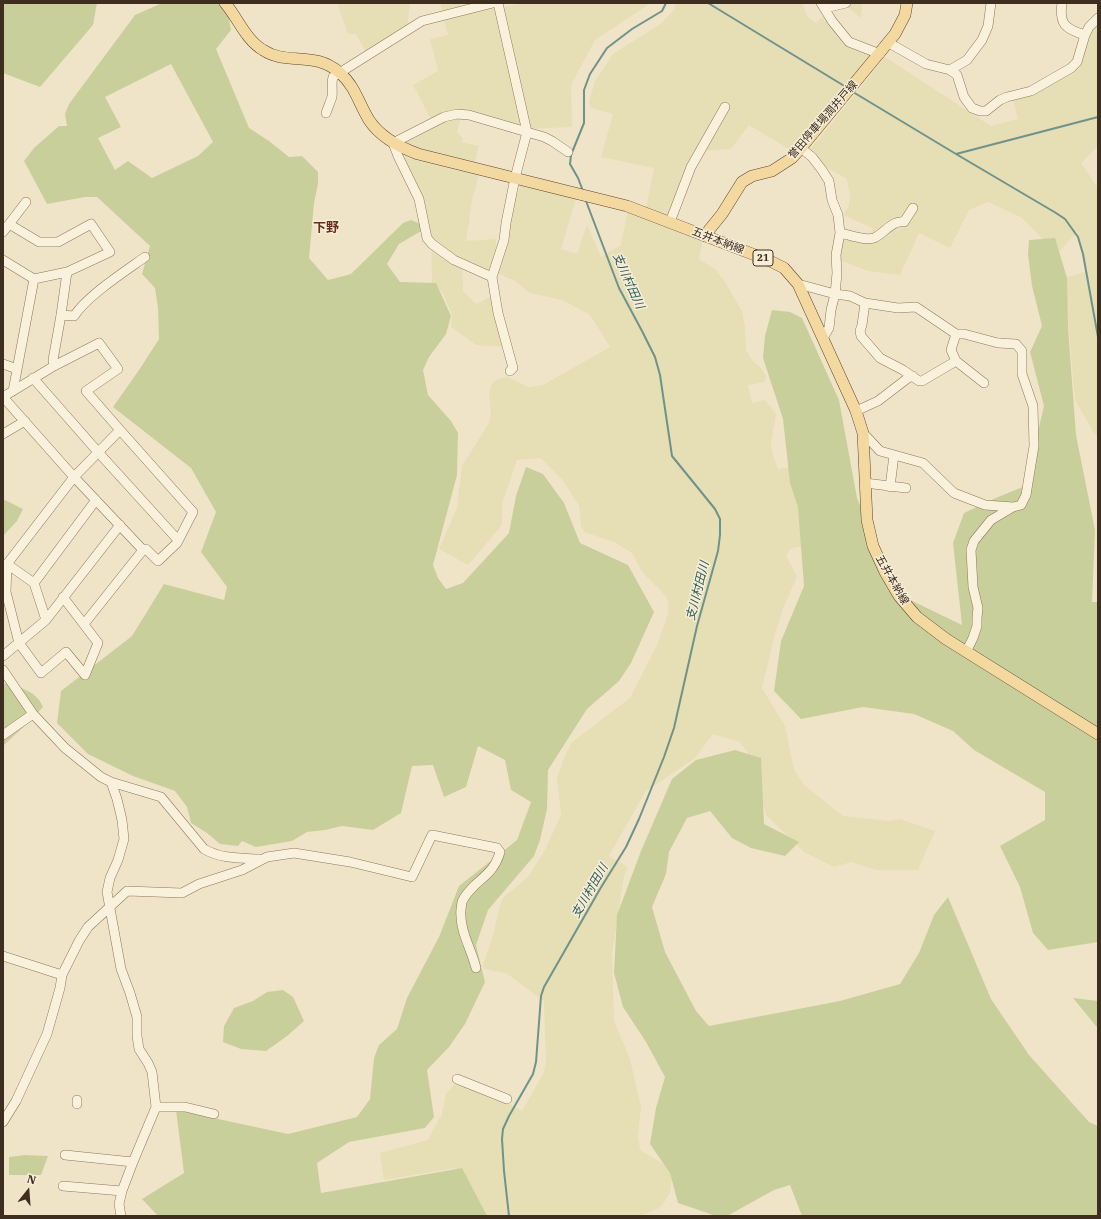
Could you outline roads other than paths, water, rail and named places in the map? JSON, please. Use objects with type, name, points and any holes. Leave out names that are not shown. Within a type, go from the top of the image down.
[{"type":"main road","name":"五井本納線","points":[[225,3],[251,41],[264,51],[278,56],[312,59],[323,62],[340,72],[352,86],[369,120],[375,128],[393,143],[418,154],[608,200],[627,206],[778,264],[792,275],[798,284],[856,411],[863,433],[867,520],[873,546],[885,572],[907,607],[917,617],[946,639],[1098,734]]},
{"type":"main road","name":"誉田停車場潤井戸線","points":[[705,236],[722,214],[742,182],[752,176],[772,171],[792,158],[801,148],[889,42],[902,22],[907,9],[907,3]]},
{"type":"street","points":[[326,113],[332,97],[333,85],[331,81],[333,77],[340,72],[422,21],[493,3]]},
{"type":"street","points":[[498,3],[527,132],[515,178],[504,240],[492,277],[498,313],[512,368],[510,371]]},
{"type":"street","points":[[846,3],[823,6],[849,42],[880,54]]},
{"type":"street","points":[[950,70],[967,60],[982,40],[988,26],[991,3]]},
{"type":"street","points":[[1062,3],[1060,15],[1063,22],[1075,32],[1085,35]]},
{"type":"street","points":[[889,42],[926,64],[950,70],[957,75],[964,98],[972,108],[980,111],[986,111],[1000,100],[1031,91],[1071,68],[1077,62],[1089,27],[1098,18]]},
{"type":"street","points":[[670,222],[691,167],[725,107]]},
{"type":"street","points":[[492,277],[454,260],[432,244],[427,238],[419,199],[393,143],[444,118],[457,114],[470,115],[527,132],[552,141],[568,152]]},
{"type":"street","points":[[801,148],[815,161],[829,181],[832,200],[838,215],[840,233],[836,255],[837,273],[835,294],[829,328],[823,338]]},
{"type":"street","points":[[3,232],[26,202]]},
{"type":"street","points":[[840,233],[864,238],[875,238],[896,222],[904,222],[913,208]]},
{"type":"street","points":[[3,260],[34,279],[68,272],[110,252],[91,224],[58,242],[39,242],[9,224]]},
{"type":"street","points":[[61,315],[74,316],[78,309],[89,299],[145,257]]},
{"type":"street","points":[[54,366],[53,360],[68,272]]},
{"type":"street","points":[[14,391],[34,279]]},
{"type":"street","points":[[798,284],[835,294],[850,296],[866,303],[898,308],[916,307],[956,334],[964,334],[998,344],[1016,344],[1022,351],[1022,374],[1034,406],[1034,446],[1026,495],[1021,505],[1013,507],[991,520],[974,541],[971,550],[973,587],[978,608],[973,638],[966,652]]},
{"type":"street","points":[[866,303],[860,331],[861,336],[880,358],[913,376],[919,381],[922,381],[956,361]]},
{"type":"street","points":[[956,334],[951,350],[956,361],[984,382]]},
{"type":"street","points":[[99,343],[118,369],[86,391],[193,512],[178,540],[158,561],[146,549],[143,550],[74,477],[3,397],[33,378],[99,343]]},
{"type":"street","points":[[3,364],[17,369]]},
{"type":"street","points":[[856,411],[878,401],[908,378],[913,376]]},
{"type":"street","points":[[33,378],[178,540]]},
{"type":"street","points":[[3,434],[25,421]]},
{"type":"street","points":[[63,597],[98,643],[85,675],[66,652],[41,673],[19,643],[6,592],[5,564],[74,477],[120,430]]},
{"type":"street","points":[[863,433],[880,451],[923,463],[954,493],[958,495],[967,497],[985,505],[1013,507]]},
{"type":"street","points":[[890,487],[894,455]]},
{"type":"street","points":[[865,483],[906,488]]},
{"type":"street","points":[[34,583],[96,500]]},
{"type":"street","points":[[3,656],[46,620],[120,525]]},
{"type":"street","points":[[84,624],[143,550]]},
{"type":"street","points":[[5,564],[34,583],[46,620]]},
{"type":"street","points":[[3,670],[33,714],[65,748],[101,777],[111,782],[161,797],[204,849],[213,854],[260,859],[294,854],[350,862],[412,877],[432,835],[497,848],[500,852],[497,862],[489,874],[473,886],[462,900],[460,918],[464,935],[476,968]]},
{"type":"street","points":[[3,735],[33,714]]},
{"type":"street","points":[[111,782],[122,820],[124,839],[118,860],[110,878],[107,892],[109,908],[121,969],[130,993],[136,1017],[137,1036],[140,1049],[152,1072],[156,1107],[122,1192],[119,1204],[120,1216]]},
{"type":"street","points":[[3,1122],[16,1101],[47,1034],[60,988],[62,975],[88,927],[127,891],[182,893],[199,884],[256,864],[260,859]]},
{"type":"street","points":[[3,956],[62,975]]},
{"type":"street","points":[[457,1079],[507,1099]]},
{"type":"street","points":[[156,1107],[185,1107],[214,1114]]},
{"type":"street","points":[[65,1155],[133,1162]]},
{"type":"street","points":[[63,1186],[122,1192]]},
{"type":"waterway","name":"支川村田川","points":[[583,191],[570,164],[571,155],[584,123],[584,90],[590,74],[607,48],[632,29],[662,11],[666,3]]},
{"type":"waterway","points":[[708,3],[846,87]]},
{"type":"waterway","points":[[853,92],[956,154],[1098,117]]},
{"type":"waterway","points":[[956,154],[1065,219],[1078,237],[1083,254],[1098,337]]},
{"type":"waterway","name":"支川村田川","points":[[509,1216],[504,1171],[502,1139],[503,1129],[533,1074],[536,1062],[541,996],[544,987],[600,889],[626,847],[664,757],[674,728],[697,626],[718,551],[720,535],[720,519],[715,509],[672,456],[660,375],[655,357],[619,288],[586,201]]},
{"type":"district","name":"下野","points":[[326,228]]}]
